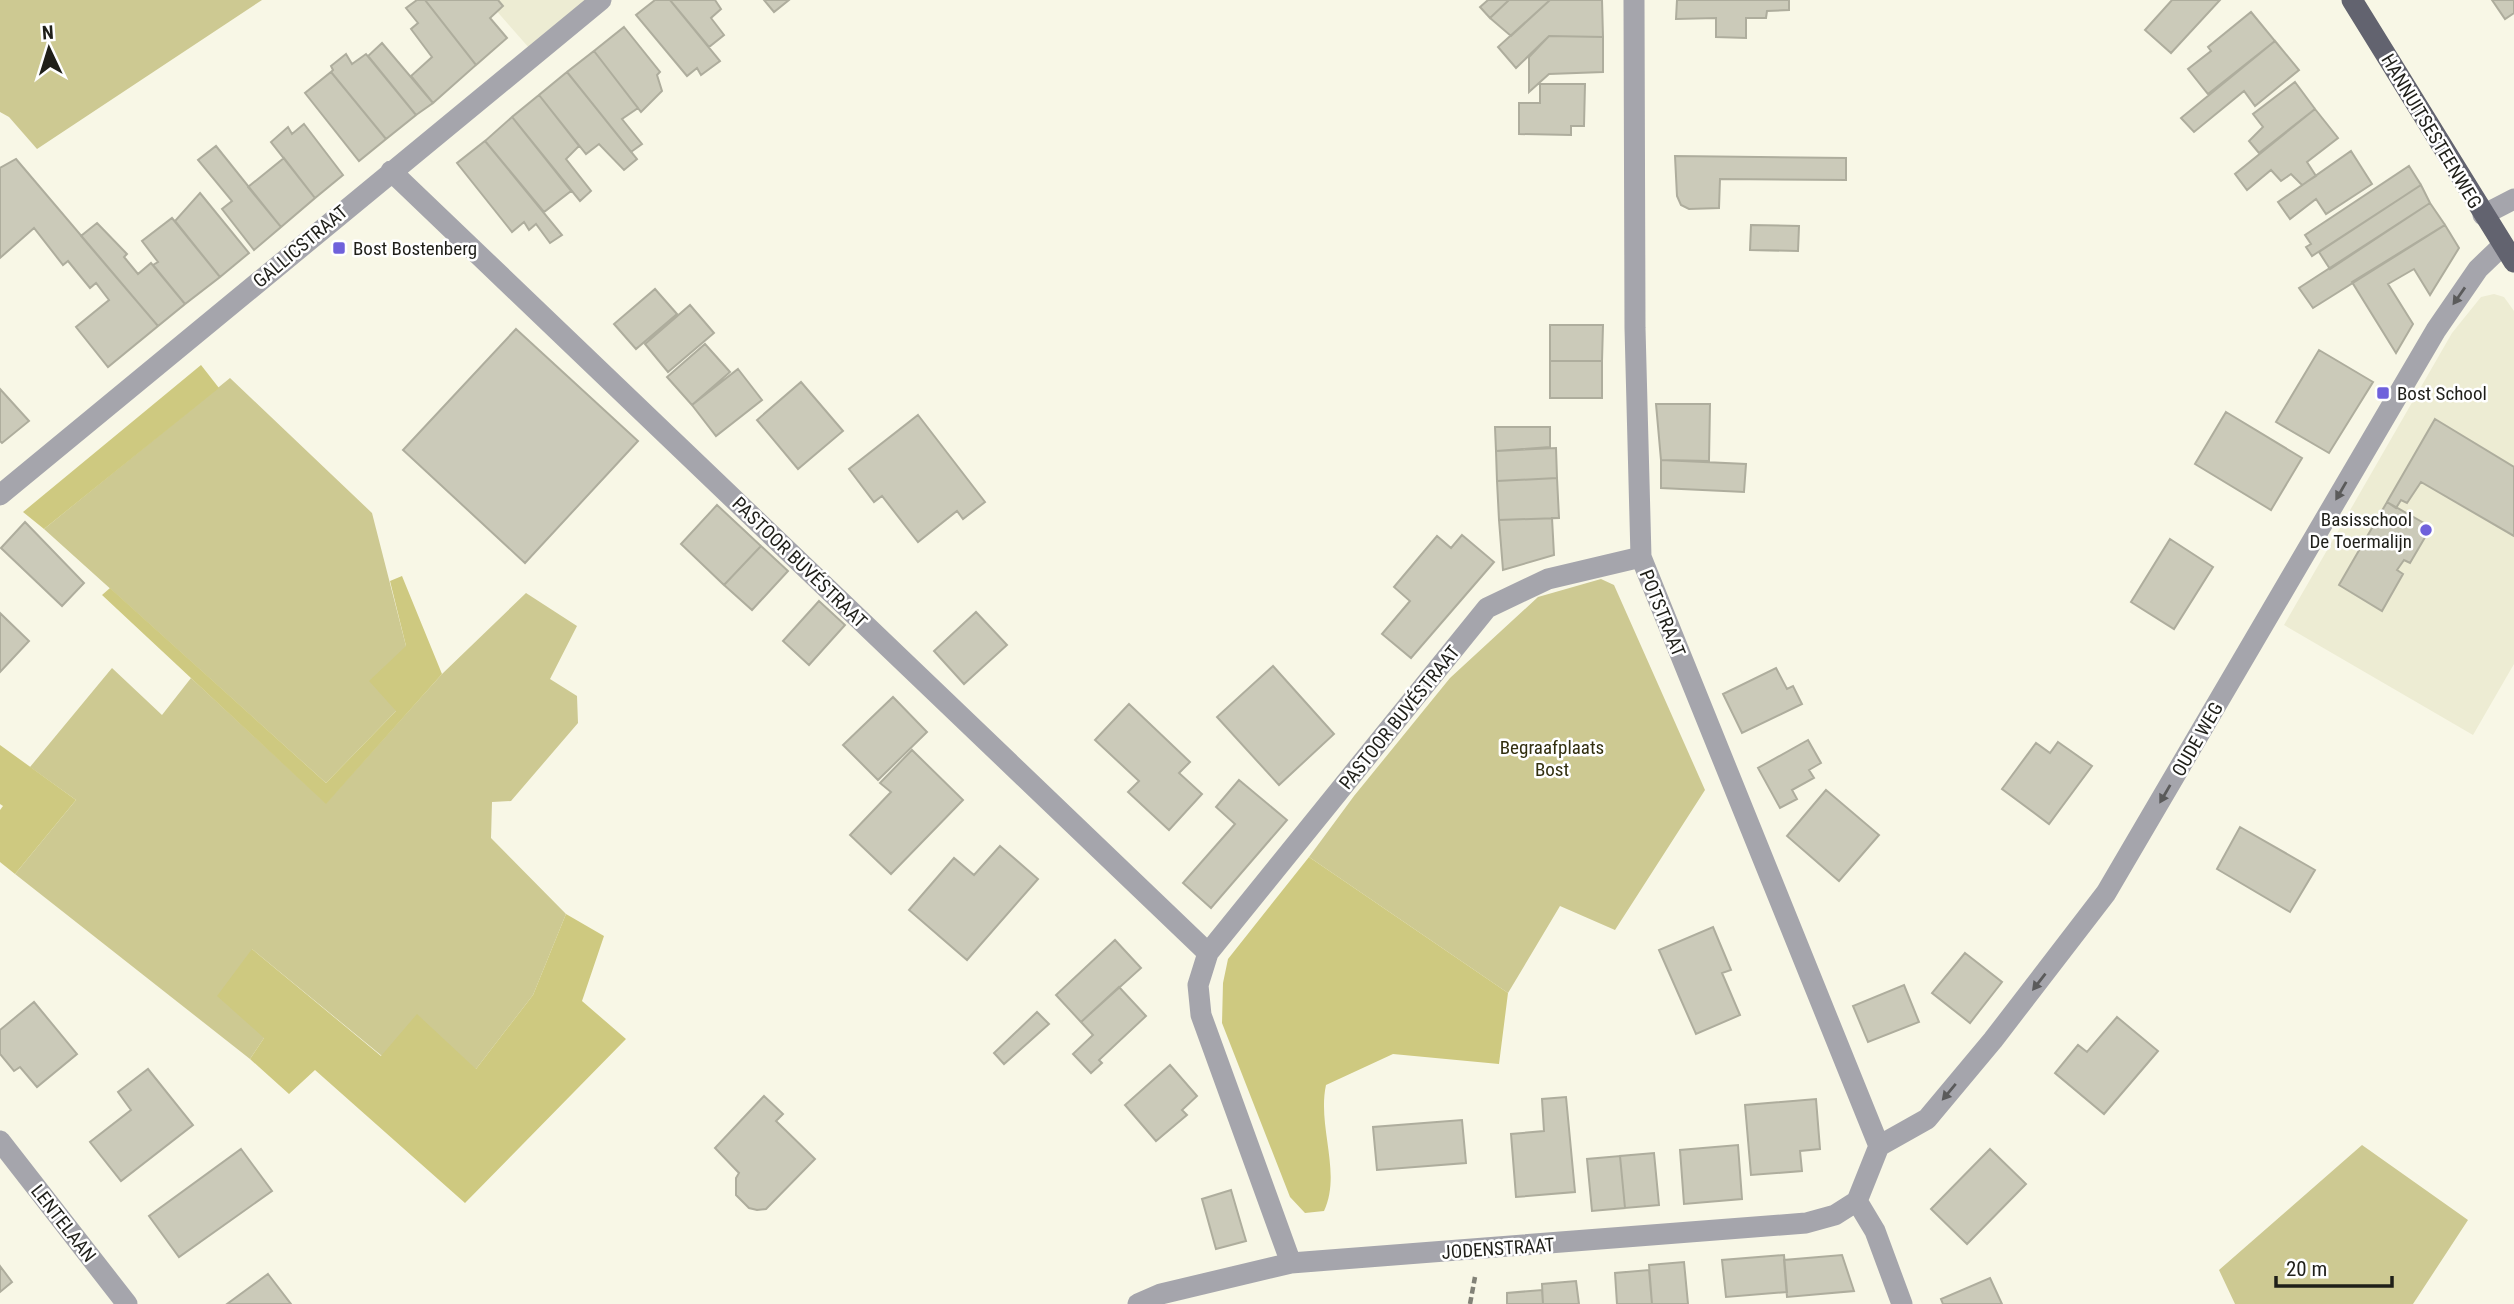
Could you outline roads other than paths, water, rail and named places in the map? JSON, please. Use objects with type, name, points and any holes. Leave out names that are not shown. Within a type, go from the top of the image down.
[{"type":"main road","name":"HANNUITSESTEENWEG","points":[[2352,0],[2509,253]]},
{"type":"street","name":"GALLICSTRAAT","points":[[0,495],[391,170],[601,0]]},
{"type":"street","name":"POTSTRAAT","points":[[1634,0],[1635,328],[1641,557],[1880,1146]]},
{"type":"street","name":"PASTOOR BUVÉSTRAAT","points":[[391,170],[1208,953]]},
{"type":"street","points":[[2483,215],[2514,199]]},
{"type":"street","name":"OUDE WEG","points":[[1880,1146],[1927,1119],[1993,1040],[2106,893],[2436,330],[2478,269],[2509,253]]},
{"type":"street","name":"PASTOOR BUVÉSTRAAT","points":[[1291,1263],[1202,1015],[1198,985],[1208,953],[1487,608],[1548,579],[1641,557]]},
{"type":"street","name":"LENTELAAN","points":[[0,1141],[127,1304]]},
{"type":"street","points":[[1880,1146],[1857,1201],[1875,1231],[1902,1304]]},
{"type":"street","name":"JODENSTRAAT","points":[[1138,1304],[1161,1294],[1291,1263],[1806,1223],[1835,1215],[1857,1201]]},
{"type":"place","name":"Bost Bostenberg","points":[[339,248]]},
{"type":"place","name":"Bost School","points":[[2383,393]]},
{"type":"place","name":"Basisschool De Toermalijn","points":[[2426,530]]},
{"type":"park label","name":"Begraafplaats Bost","points":[[1552,758]]}]
